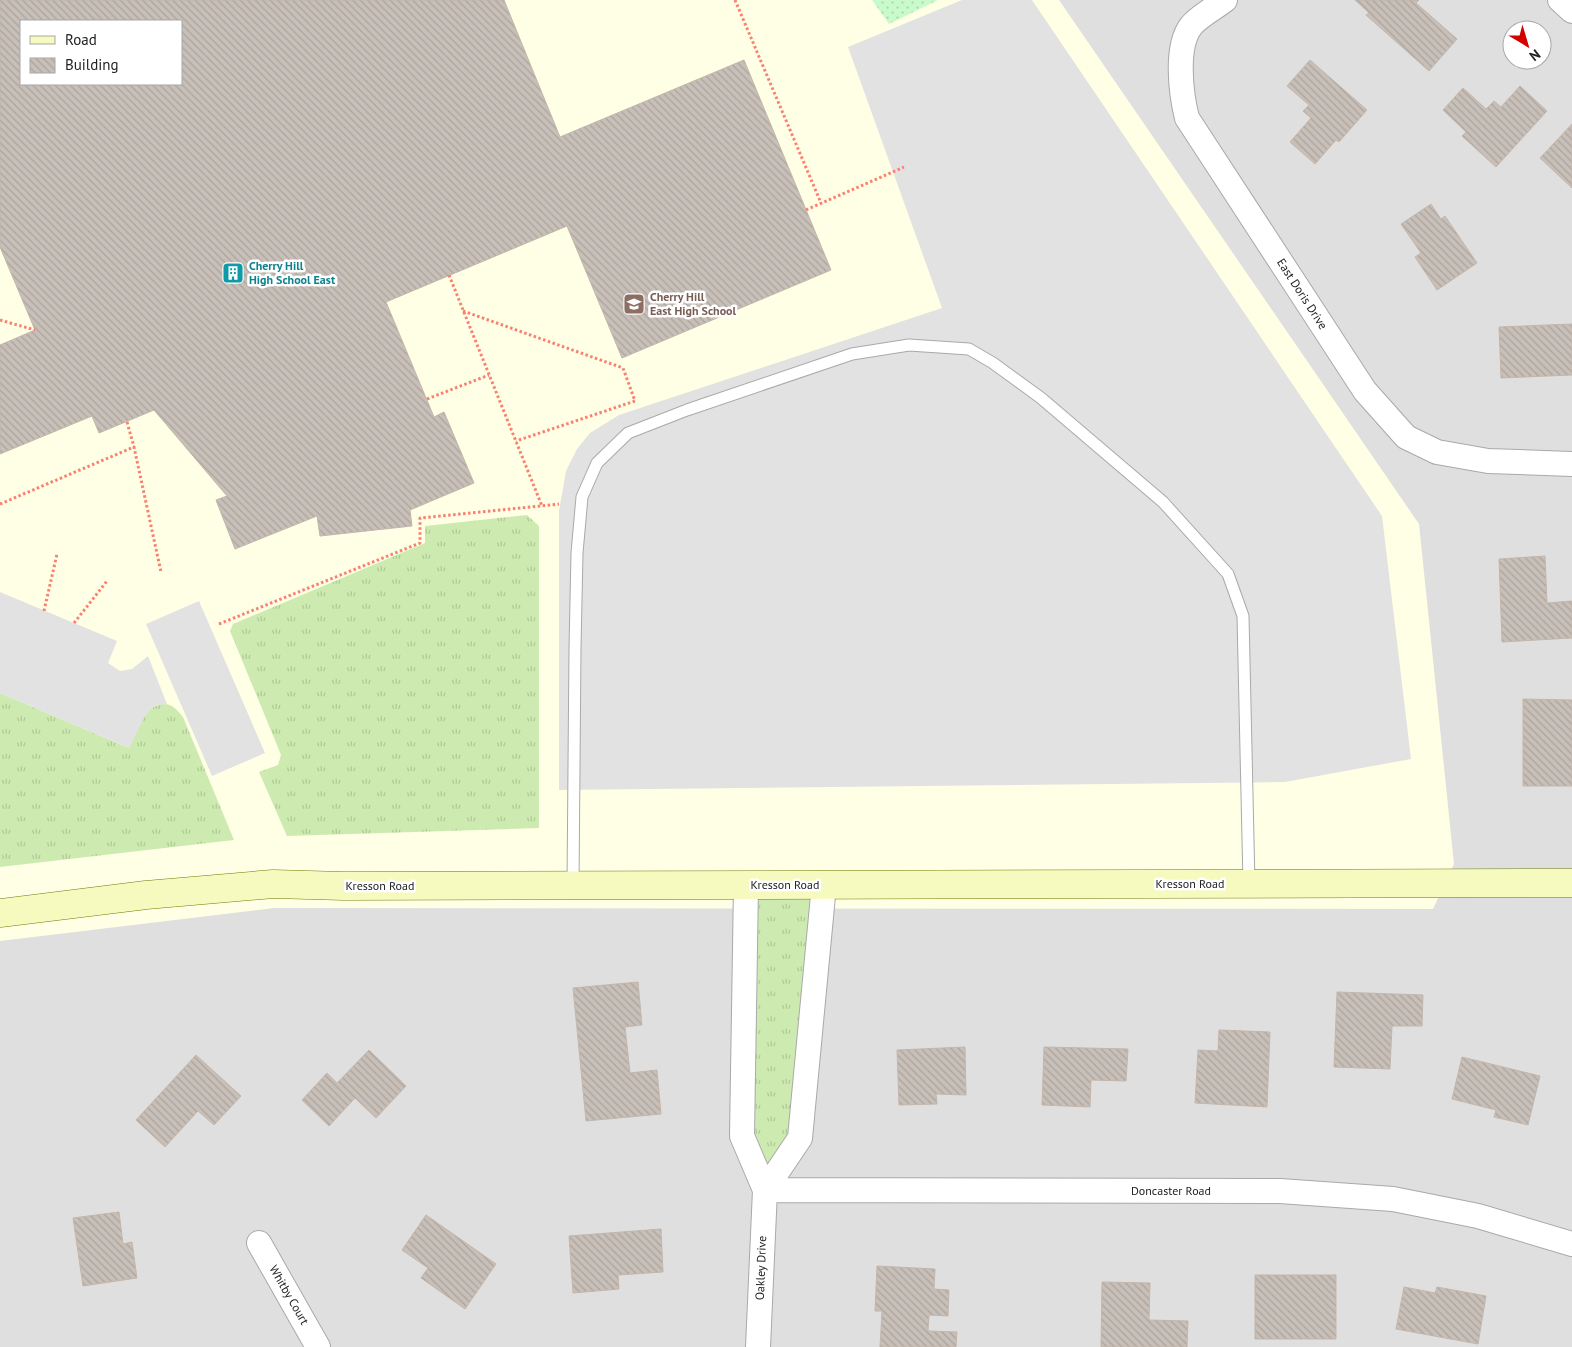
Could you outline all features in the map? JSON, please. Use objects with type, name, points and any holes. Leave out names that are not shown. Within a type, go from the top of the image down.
[{"type":"street","name":"East Doris Drive","points":[[1225,0],[1191,26],[1182,52],[1181,94],[1187,118],[1365,391],[1406,437],[1437,452],[1488,461],[1572,464]]},
{"type":"street","points":[[1560,0],[1572,11]]},
{"type":"street","name":"Kresson Road","points":[[0,913],[146,895],[273,884],[573,886],[1572,883]]},
{"type":"street","points":[[765,1190],[800,1138],[824,884]]},
{"type":"street","points":[[746,885],[742,1136],[765,1190]]},
{"type":"street","name":"Doncaster Road","points":[[765,1190],[1280,1191],[1393,1198],[1468,1214],[1572,1244]]},
{"type":"street","name":"Oakley Drive","points":[[758,1347],[765,1190]]},
{"type":"street","name":"Whitby Court","points":[[259,1243],[318,1347]]},
{"type":"lane","points":[[573,886],[577,554],[582,497],[597,463],[628,433],[687,410],[852,354],[909,345],[969,349],[993,363],[1041,398],[1156,496],[1228,574],[1243,616],[1249,884]]},
{"type":"path","points":[[735,0],[821,203]]},
{"type":"path","points":[[806,210],[904,167]]},
{"type":"path","points":[[449,275],[542,506]]},
{"type":"path","points":[[463,311],[623,368],[636,401],[516,441]]},
{"type":"path","points":[[0,320],[35,330]]},
{"type":"path","points":[[427,399],[489,375]]},
{"type":"path","points":[[126,422],[134,447],[161,572]]},
{"type":"path","points":[[0,504],[134,447]]},
{"type":"path","points":[[219,624],[420,543],[420,518],[560,504]]},
{"type":"path","points":[[44,611],[57,554]]},
{"type":"path","points":[[74,623],[106,581]]},
{"type":"shaded area","name":"Cherry Hill East High School","points":[[0,0],[1059,0],[1419,524],[1454,864],[1433,909],[274,908],[0,941]]},
{"type":"shaded area","points":[[962,0],[1032,0],[1382,516],[1411,759],[1285,782],[559,790],[559,511],[566,471],[577,449],[590,433],[619,415],[942,308],[848,47]]},
{"type":"shaded area","points":[[1032,0],[1572,0],[1572,1347],[0,1347],[0,913]]},
{"type":"shaded area","points":[[0,592],[117,641],[108,663],[120,671],[132,669],[148,656],[167,704],[156,705],[146,714],[129,748],[0,693]]},
{"type":"shaded area","points":[[199,601],[265,753],[212,776],[146,624]]},
{"type":"green space","points":[[872,0],[938,0],[889,24]]},
{"type":"green space","points":[[527,515],[539,526],[539,828],[287,836],[259,772],[278,765],[281,755],[230,631],[233,624],[425,543],[425,526]]},
{"type":"green space","points":[[0,693],[129,748],[142,720],[151,709],[164,704],[173,707],[183,717],[234,840],[0,867]]},
{"type":"green space","points":[[746,885],[824,885],[800,1138],[765,1190],[742,1136]]},
{"type":"building","name":"Cherry Hill High School East","points":[[0,0],[504,0],[560,137],[744,60],[831,270],[622,358],[567,226],[386,302],[434,417],[444,412],[474,483],[410,510],[412,526],[320,536],[317,516],[235,549],[216,500],[227,496],[154,410],[99,433],[92,416],[0,454],[0,345],[35,330],[0,247]]},
{"type":"building","points":[[1355,0],[1419,0],[1416,3],[1457,39],[1429,71],[1366,15],[1369,13]]},
{"type":"building","points":[[1310,60],[1367,110],[1339,142],[1336,140],[1315,164],[1290,142],[1311,118],[1303,111],[1309,105],[1287,86]]},
{"type":"building","points":[[1520,86],[1547,111],[1496,167],[1462,136],[1466,132],[1443,110],[1463,88],[1486,109],[1494,101],[1501,107]]},
{"type":"building","points":[[1572,124],[1572,188],[1540,158]]},
{"type":"building","points":[[1431,204],[1441,219],[1445,216],[1477,263],[1437,290],[1415,257],[1421,253],[1401,224]]},
{"type":"building","points":[[1572,324],[1572,375],[1501,378],[1499,327]]},
{"type":"building","points":[[1545,556],[1547,603],[1572,601],[1572,638],[1502,642],[1499,559]]},
{"type":"building","points":[[1523,699],[1572,700],[1572,786],[1523,786]]},
{"type":"building","points":[[638,982],[642,1025],[625,1027],[630,1073],[657,1070],[661,1114],[586,1121],[573,988]]},
{"type":"building","points":[[1337,992],[1423,995],[1422,1026],[1392,1026],[1390,1069],[1334,1067]]},
{"type":"building","points":[[1219,1030],[1270,1032],[1267,1107],[1195,1103],[1198,1050],[1218,1051]]},
{"type":"building","points":[[965,1047],[966,1095],[936,1094],[937,1104],[899,1105],[897,1050]]},
{"type":"building","points":[[1044,1047],[1128,1049],[1126,1081],[1091,1080],[1090,1107],[1042,1105]]},
{"type":"building","points":[[369,1050],[406,1086],[376,1118],[355,1098],[329,1126],[302,1100],[327,1073],[337,1083]]},
{"type":"building","points":[[196,1055],[241,1096],[214,1125],[198,1111],[165,1147],[136,1120]]},
{"type":"building","points":[[1462,1057],[1540,1076],[1528,1125],[1494,1117],[1496,1110],[1452,1099]]},
{"type":"building","points":[[119,1212],[123,1244],[132,1242],[137,1278],[83,1286],[73,1218]]},
{"type":"building","points":[[426,1215],[496,1264],[465,1309],[421,1278],[428,1268],[402,1250]]},
{"type":"building","points":[[661,1229],[663,1272],[618,1275],[619,1289],[573,1293],[569,1236]]},
{"type":"building","points":[[877,1266],[935,1269],[934,1289],[949,1290],[948,1316],[929,1315],[928,1331],[957,1332],[956,1347],[880,1347],[882,1311],[875,1311]]},
{"type":"building","points":[[1255,1275],[1336,1275],[1336,1339],[1255,1339]]},
{"type":"building","points":[[1102,1282],[1150,1283],[1149,1320],[1188,1321],[1187,1347],[1101,1347]]},
{"type":"building","points":[[1404,1287],[1435,1293],[1437,1287],[1486,1296],[1478,1344],[1396,1329]]},
{"type":"place","name":"Cherry Hill High School East","points":[[233,273]]},
{"type":"place","name":"Cherry Hill East High School","points":[[634,304]]}]
